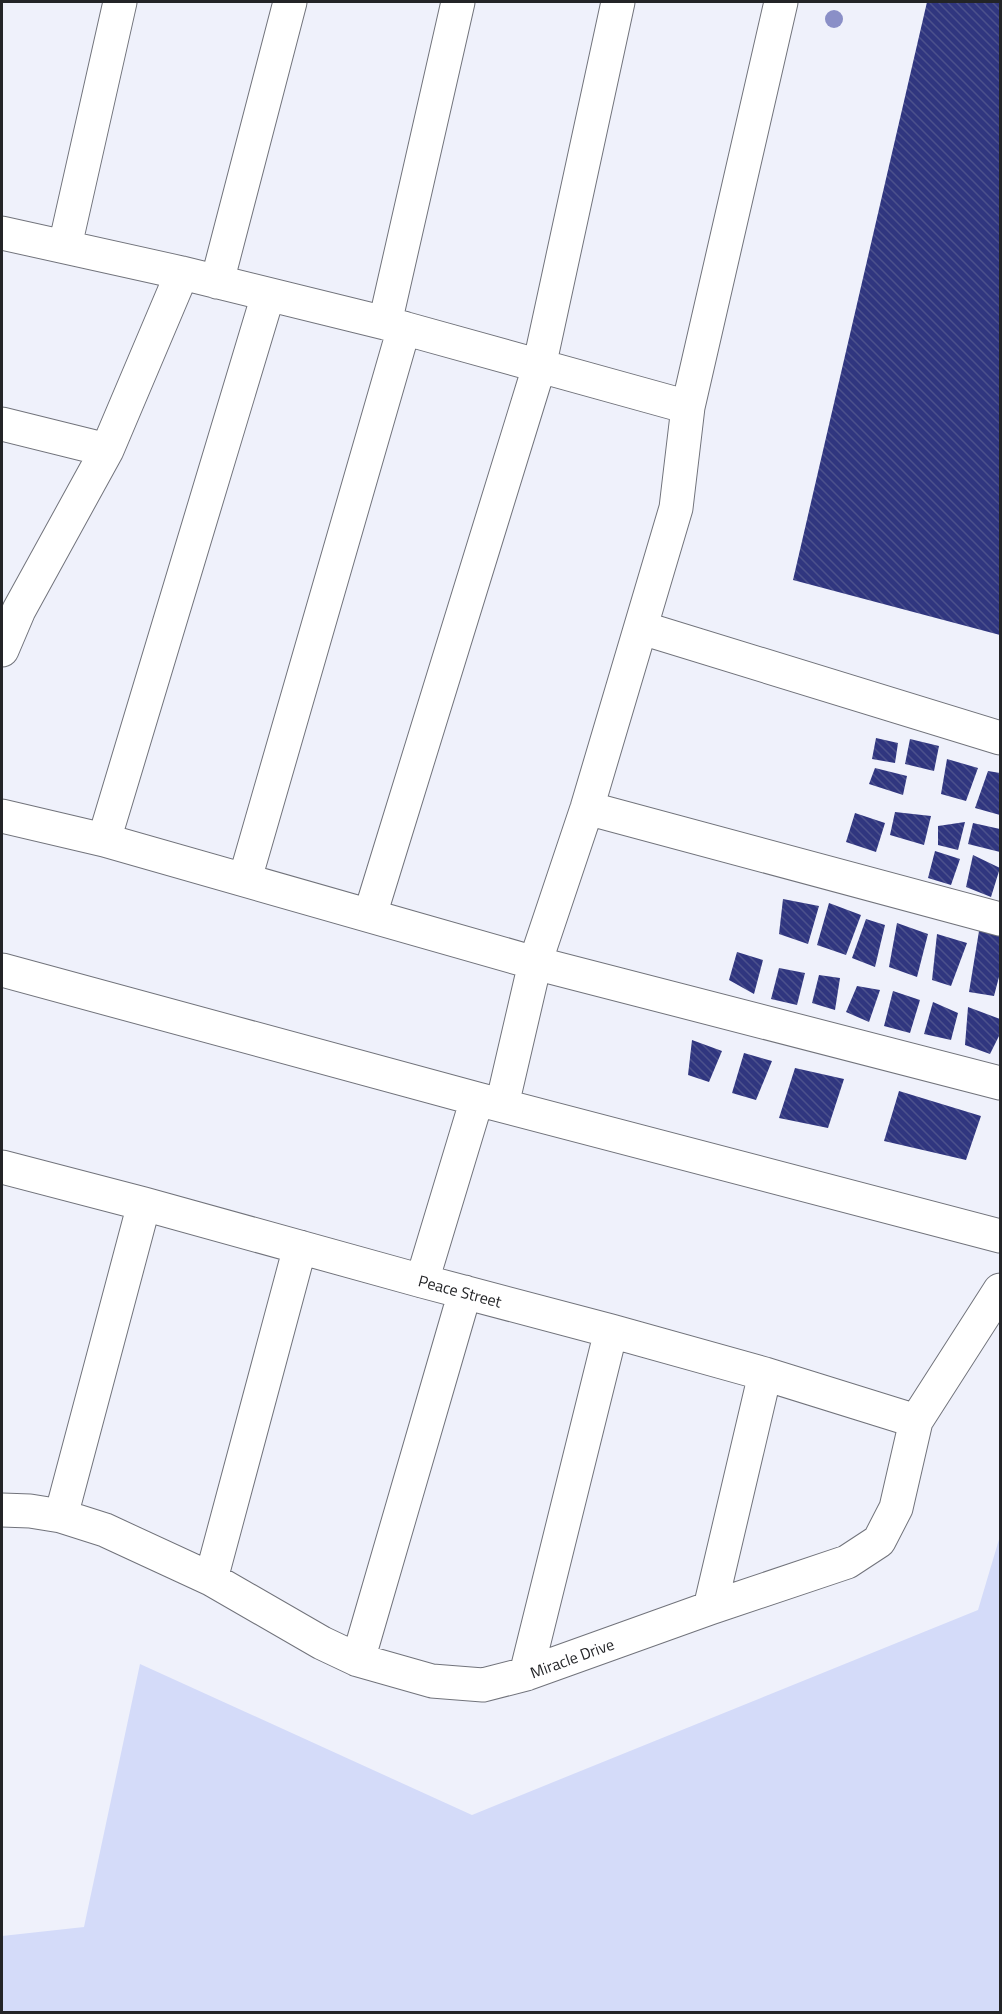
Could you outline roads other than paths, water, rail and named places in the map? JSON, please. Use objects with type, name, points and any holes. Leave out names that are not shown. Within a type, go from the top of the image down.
[{"type":"street","points":[[65,246],[120,2]]},
{"type":"street","points":[[218,282],[290,2]]},
{"type":"street","points":[[245,879],[394,325],[458,2]]},
{"type":"street","points":[[369,915],[539,367],[618,2]]},
{"type":"street","points":[[422,1281],[490,1102],[587,808],[676,508],[688,407],[781,2]]},
{"type":"street","points":[[2,233],[182,273],[394,325],[688,407]]},
{"type":"street","points":[[2,650],[20,610],[107,450],[182,273]]},
{"type":"street","points":[[104,840],[268,295]]},
{"type":"street","points":[[2,424],[107,450]]},
{"type":"street","points":[[642,628],[1000,738]]},
{"type":"street","points":[[587,808],[1000,919]]},
{"type":"street","points":[[2,816],[104,840],[535,963],[1000,1083]]},
{"type":"street","points":[[2,970],[490,1102],[1000,1236]]},
{"type":"street","name":"Peace Street","points":[[2,1167],[611,1331],[765,1374],[916,1421]]},
{"type":"street","points":[[61,1516],[144,1204]]},
{"type":"street","points":[[211,1579],[300,1247]]},
{"type":"street","name":"Miracle Drive","points":[[2,1510],[30,1511],[61,1516],[105,1530],[211,1579],[322,1643],[357,1660],[432,1681],[483,1685],[526,1674],[847,1562],[879,1541],[897,1508],[916,1421],[1000,1290]]},
{"type":"street","points":[[357,1660],[465,1292]]},
{"type":"street","points":[[526,1674],[611,1331]]},
{"type":"street","points":[[711,1608],[765,1374]]}]
